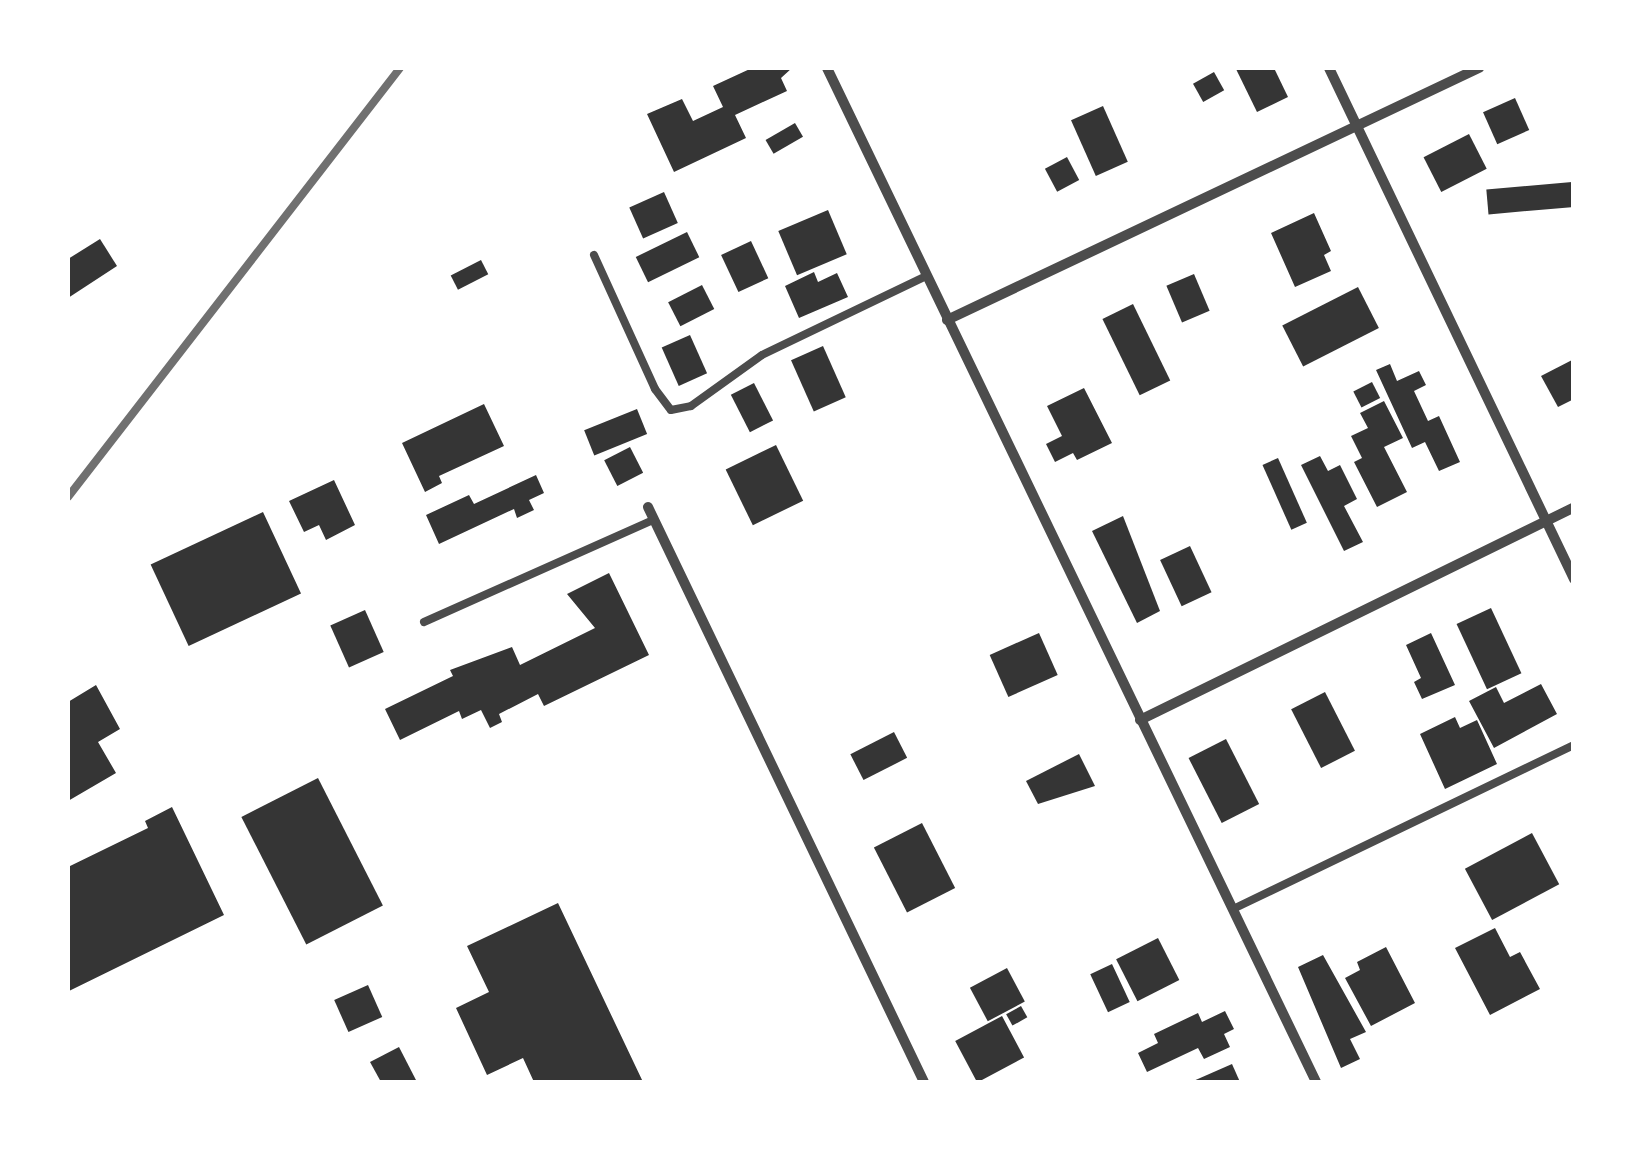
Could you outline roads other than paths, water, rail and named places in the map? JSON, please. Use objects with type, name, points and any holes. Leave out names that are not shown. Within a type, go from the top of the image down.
[{"type":"street","points":[[827,68],[1316,1082]]},
{"type":"street","points":[[1329,68],[1574,579]]},
{"type":"street","points":[[946,320],[1479,68]]},
{"type":"street","points":[[648,507],[924,1082]]},
{"type":"street","points":[[1140,720],[1574,507]]},
{"type":"lane","points":[[594,255],[655,389],[671,410],[691,406],[762,354],[926,276]]},
{"type":"lane","points":[[424,622],[654,520]]},
{"type":"lane","points":[[1233,909],[1574,745]]},
{"type":"railway","points":[[68,497],[400,68]]}]
